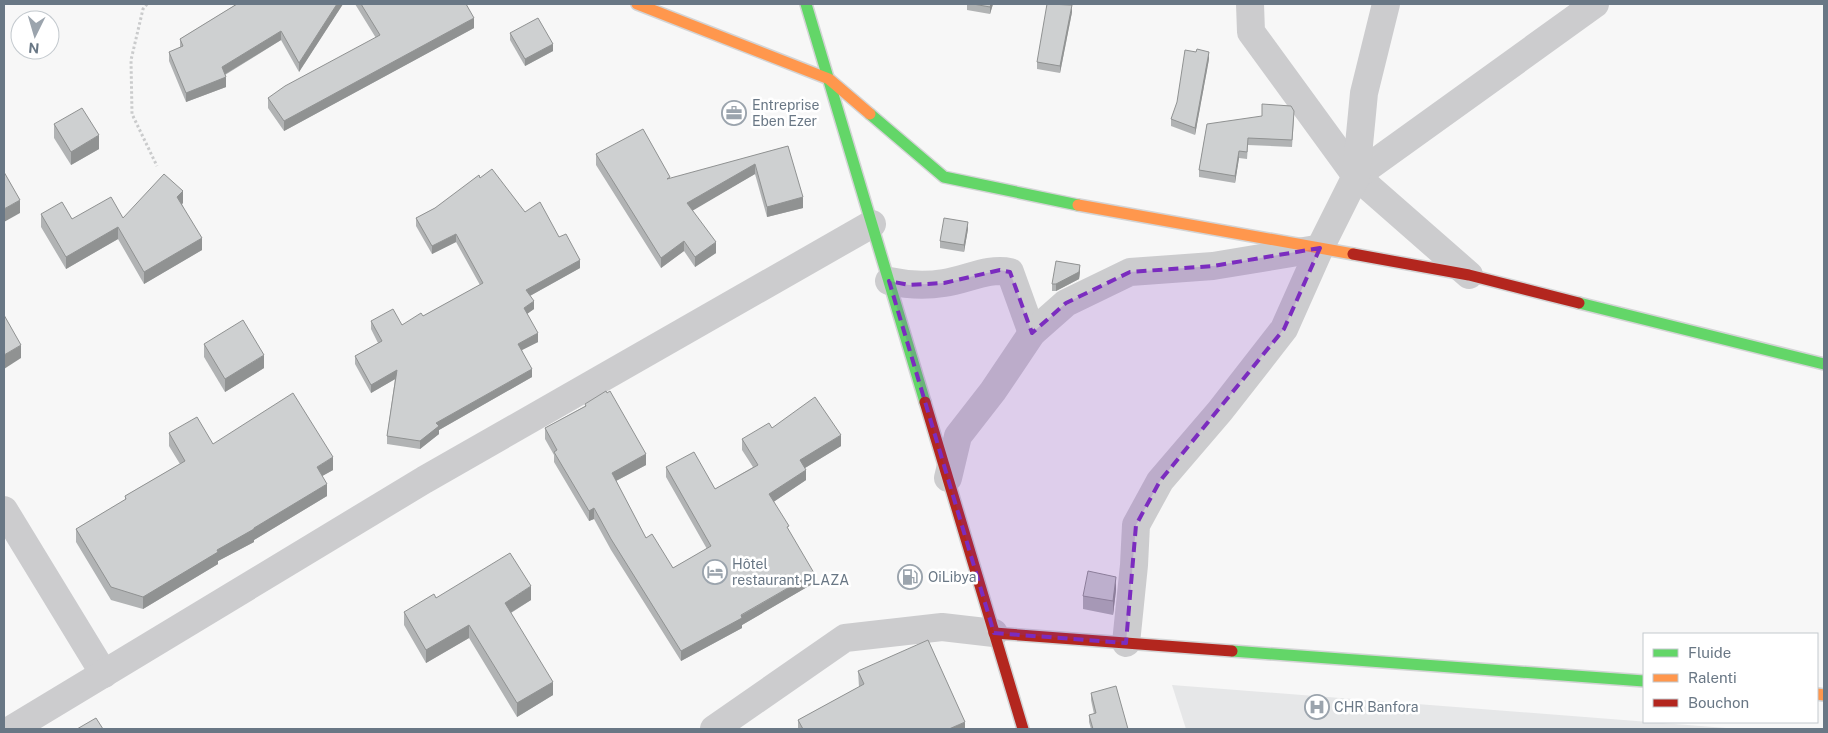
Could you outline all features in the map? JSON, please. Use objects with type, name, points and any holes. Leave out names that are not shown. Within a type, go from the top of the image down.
[{"type":"street","points":[[637,4],[829,80],[944,177],[1108,211],[1469,275],[1824,364]]},
{"type":"street","points":[[806,4],[1023,729]]},
{"type":"street","points":[[1250,4],[1251,32],[1356,176],[1469,275]]},
{"type":"street","points":[[1126,643],[1136,525],[1160,481],[1220,410],[1284,329],[1320,248],[1356,176],[1364,93],[1386,4]]},
{"type":"street","points":[[1356,176],[1595,4]]},
{"type":"street","points":[[12,729],[424,480],[872,224]]},
{"type":"street","points":[[948,478],[958,436],[993,391],[1032,333],[1066,303],[1130,272],[1213,266],[1320,248]]},
{"type":"street","points":[[889,282],[909,285],[944,283],[1000,270],[1010,272],[1032,333]]},
{"type":"street","points":[[4,510],[104,674]]},
{"type":"street","points":[[714,729],[846,638],[942,627],[994,633],[1643,681]]},
{"type":"path","points":[[148,4],[143,9],[130,60],[132,114],[157,166]]},
{"type":"highlighted area","points":[[1320,248],[1284,329],[1160,481],[1136,525],[1126,643],[994,633],[889,281],[909,285],[944,283],[1000,270],[1010,272],[1032,333],[1066,303],[1130,272],[1213,266]]},
{"type":"shaded area","name":"CHR Banfora","points":[[1172,685],[1739,729],[1186,729]]},
{"type":"building","points":[[237,4],[337,4],[299,63],[281,31],[222,67],[226,77],[186,93],[169,52],[183,46],[180,39]]},
{"type":"building","points":[[361,4],[466,4],[474,18],[284,121],[268,98],[285,86],[380,35]]},
{"type":"building","points":[[973,4],[991,4],[990,7]]},
{"type":"building","points":[[1047,4],[1072,5],[1060,66],[1037,62]]},
{"type":"building","points":[[538,18],[553,44],[525,59],[510,33]]},
{"type":"building","points":[[1197,49],[1209,52],[1195,128],[1171,119],[1177,102],[1185,50],[1196,52]]},
{"type":"building","points":[[1262,104],[1291,106],[1294,111],[1292,140],[1248,138],[1247,152],[1239,151],[1235,176],[1199,170],[1207,124],[1262,116]]},
{"type":"building","points":[[82,108],[99,135],[71,152],[54,124]]},
{"type":"building","points":[[643,129],[670,177],[667,179],[788,146],[803,197],[767,207],[755,164],[687,203],[716,242],[695,257],[684,241],[661,258],[596,154]]},
{"type":"building","points":[[492,169],[525,212],[540,202],[559,237],[566,234],[580,260],[526,290],[534,301],[524,308],[538,333],[518,344],[532,369],[436,423],[439,426],[420,441],[387,436],[397,370],[371,385],[355,356],[382,341],[371,321],[393,309],[402,325],[421,313],[423,316],[483,283],[456,234],[432,246],[416,218],[435,208],[479,175],[480,178]]},
{"type":"building","points":[[4,172],[20,200],[4,209]]},
{"type":"building","points":[[164,174],[183,191],[177,197],[202,238],[144,272],[118,227],[66,257],[41,214],[62,202],[72,219],[111,197],[123,218]]},
{"type":"building","points":[[944,218],[968,222],[964,245],[940,241]]},
{"type":"building","points":[[1056,261],[1080,265],[1079,272],[1056,284],[1052,284]]},
{"type":"building","points":[[4,315],[21,345],[4,355]]},
{"type":"building","points":[[243,320],[264,355],[225,379],[204,344]]},
{"type":"building","points":[[606,391],[607,393],[610,391],[646,454],[612,473],[646,538],[652,534],[673,568],[711,546],[666,467],[694,452],[715,489],[758,465],[742,439],[769,423],[772,428],[815,397],[841,435],[800,460],[806,470],[769,494],[789,526],[787,527],[814,573],[741,615],[742,618],[681,651],[611,539],[594,508],[589,511],[554,452],[557,450],[545,428],[586,406],[585,404]]},
{"type":"building","points":[[293,393],[333,457],[317,467],[327,484],[143,597],[111,587],[76,529],[126,499],[125,496],[185,461],[169,433],[197,417],[213,444]]},
{"type":"building","points":[[510,553],[531,586],[505,603],[553,682],[517,703],[469,625],[426,650],[404,612],[434,594],[436,598]]},
{"type":"building","points":[[1088,571],[1116,577],[1113,601],[1083,596]]},
{"type":"building","points":[[928,640],[965,722],[949,729],[803,729],[798,720],[864,684],[858,671]]},
{"type":"building","points":[[1116,686],[1128,729],[1093,729],[1089,715],[1096,713],[1091,693]]},
{"type":"building","points":[[96,718],[103,729],[77,729]]},
{"type":"traffic: fast","points":[[806,4],[925,402]]},
{"type":"traffic: fast","points":[[870,114],[944,177],[1078,205]]},
{"type":"traffic: fast","points":[[1579,303],[1824,364]]},
{"type":"traffic: fast","points":[[1232,651],[1643,681]]},
{"type":"traffic: slow","points":[[637,4],[829,79],[870,114]]},
{"type":"traffic: slow","points":[[1078,205],[1353,254]]},
{"type":"traffic: slow","points":[[1818,694],[1824,695]]},
{"type":"traffic: jam","points":[[1353,254],[1469,275],[1579,303]]},
{"type":"traffic: jam","points":[[925,402],[1023,729]]},
{"type":"traffic: jam","points":[[994,633],[1232,651]]},
{"type":"place","name":"Entreprise Eben Ezer","points":[[734,113]]},
{"type":"place","name":"Hôtel restaurant PLAZA","points":[[715,572]]},
{"type":"place","name":"OiLibya","points":[[910,577]]},
{"type":"place","name":"CHR Banfora","points":[[1317,707]]}]
